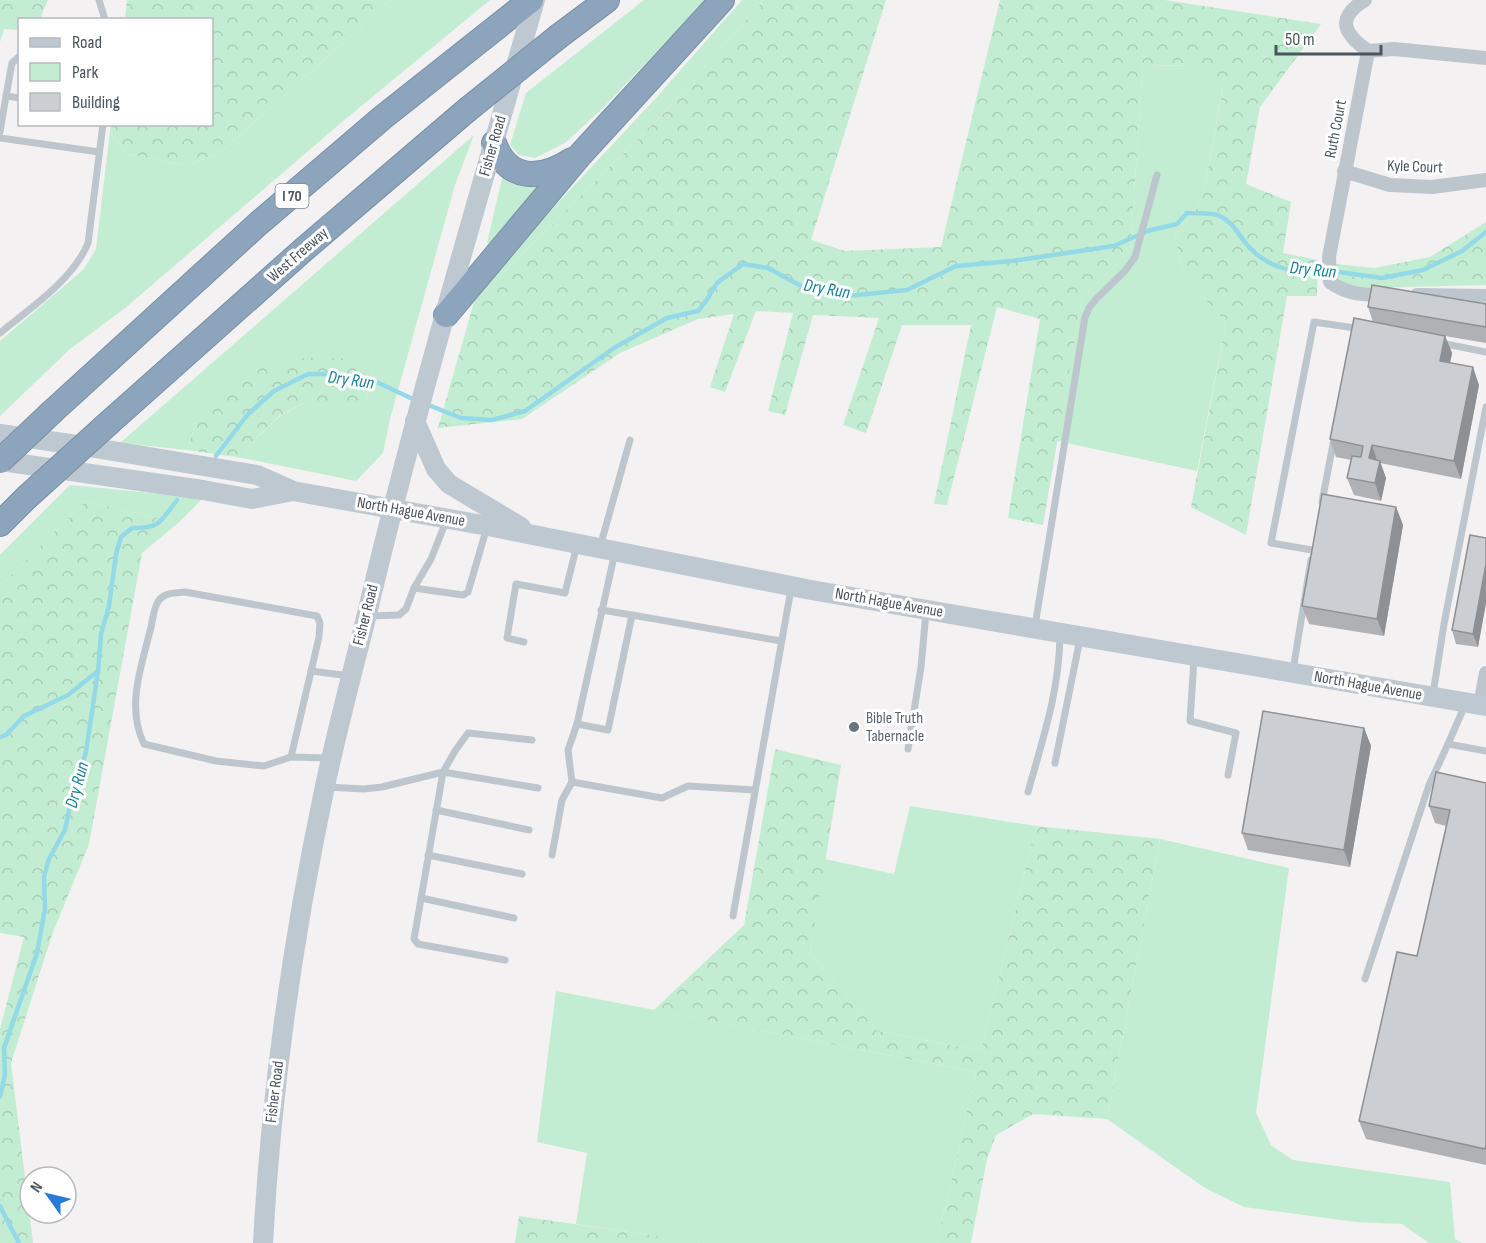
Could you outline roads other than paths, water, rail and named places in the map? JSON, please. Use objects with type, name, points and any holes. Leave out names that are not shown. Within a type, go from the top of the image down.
[{"type":"highway","name":"I 70","points":[[0,461],[259,223],[382,118],[533,0]]},
{"type":"highway","name":"West Freeway","points":[[0,524],[111,421],[302,251],[467,110],[607,0]]},
{"type":"highway","points":[[446,315],[581,154],[722,0]]},
{"type":"highway","points":[[494,143],[503,161],[519,172],[529,174],[549,172],[581,154]]},
{"type":"main road","name":"Fisher Road","points":[[263,1243],[267,1162],[275,1089],[299,923],[325,787],[415,421],[533,0]]},
{"type":"main road","points":[[415,421],[436,469],[449,484],[538,537]]},
{"type":"main road","name":"North Hague Avenue","points":[[0,434],[257,475],[293,491],[448,518],[791,586],[1477,705]]},
{"type":"main road","name":"North Hague Avenue","points":[[0,461],[252,499],[293,491]]},
{"type":"street","points":[[1365,0],[1347,16],[1346,27],[1353,40],[1368,51],[1394,49],[1486,57]]},
{"type":"street","name":"Ruth Court","points":[[1368,51],[1329,257],[1330,282],[1342,291],[1370,296],[1486,296]]},
{"type":"street","name":"Kyle Court","points":[[1344,171],[1390,185],[1432,187],[1486,180]]},
{"type":"street","points":[[1477,705],[1486,673]]},
{"type":"lane","points":[[99,0],[104,18]]},
{"type":"lane","points":[[0,132],[12,63],[18,57]]},
{"type":"lane","points":[[6,96],[18,98]]},
{"type":"lane","points":[[0,333],[71,272],[82,258],[88,243],[103,126]]},
{"type":"lane","points":[[0,138],[99,152]]},
{"type":"lane","points":[[1034,628],[1085,317],[1097,298],[1125,271],[1135,257],[1157,175]]},
{"type":"lane","points":[[1312,550],[1271,543],[1314,322],[1366,330]]},
{"type":"lane","points":[[1353,339],[1356,328]]},
{"type":"lane","points":[[1432,342],[1486,352]]},
{"type":"lane","points":[[1432,697],[1486,407]]},
{"type":"lane","points":[[1319,515],[1335,433]]},
{"type":"lane","points":[[552,855],[562,800],[572,782],[568,750],[577,724],[601,610],[607,551],[630,440]]},
{"type":"lane","points":[[366,616],[399,615],[406,609],[448,518]]},
{"type":"lane","points":[[414,588],[463,595],[468,592],[488,526]]},
{"type":"lane","points":[[1293,673],[1315,538]]},
{"type":"lane","points":[[524,642],[507,638],[516,584],[565,593],[577,544]]},
{"type":"lane","points":[[733,915],[791,586]]},
{"type":"lane","points":[[291,757],[319,637],[320,623],[317,616],[185,592],[170,593],[160,599],[154,610],[137,680],[135,717],[144,744],[216,761],[264,766],[291,757],[332,758]]},
{"type":"lane","points":[[601,610],[781,641]]},
{"type":"lane","points":[[908,749],[921,667],[926,610]]},
{"type":"lane","points":[[577,724],[608,730],[632,615]]},
{"type":"lane","points":[[1028,792],[1054,702],[1060,661],[1060,633]]},
{"type":"lane","points":[[1055,763],[1081,637]]},
{"type":"lane","points":[[1194,656],[1190,721],[1236,733],[1228,775]]},
{"type":"lane","points":[[311,671],[351,676]]},
{"type":"lane","points":[[1365,979],[1428,785],[1448,744],[1477,705]]},
{"type":"lane","points":[[505,960],[418,944],[414,939],[442,772],[468,733],[532,740]]},
{"type":"lane","points":[[1448,744],[1486,751]]},
{"type":"lane","points":[[325,787],[364,789],[442,772],[538,788]]},
{"type":"lane","points":[[572,782],[662,798],[688,786],[755,790]]},
{"type":"lane","points":[[436,810],[529,830]]},
{"type":"lane","points":[[428,855],[522,874]]},
{"type":"lane","points":[[421,898],[514,918]]},
{"type":"waterway","name":"Dry Run","points":[[426,404],[461,418],[492,420],[525,411],[614,348],[667,318],[698,311],[717,283],[743,264],[768,268],[803,287],[847,296],[907,290],[956,266],[1012,261],[1114,246],[1147,231],[1177,224],[1187,213],[1220,216],[1234,227],[1257,254],[1279,267],[1294,270],[1310,268],[1382,278],[1423,270],[1462,251],[1486,232]]},
{"type":"waterway","name":"Dry Run","points":[[216,456],[248,414],[274,391],[308,374],[329,374],[372,380],[415,400]]},
{"type":"waterway","name":"Dry Run","points":[[0,1097],[5,1074],[4,1048],[37,953],[45,909],[44,877],[49,859],[65,830],[86,752],[101,634],[109,606],[116,554],[121,537],[132,528],[149,527],[159,522],[177,500]]},
{"type":"waterway","points":[[0,737],[6,735],[24,716],[68,695],[98,671]]},
{"type":"waterway","name":"Dry Run","points":[[0,1206],[19,1243]]},
{"type":"place","name":"Bible Truth Tabernacle","points":[[854,727]]}]
